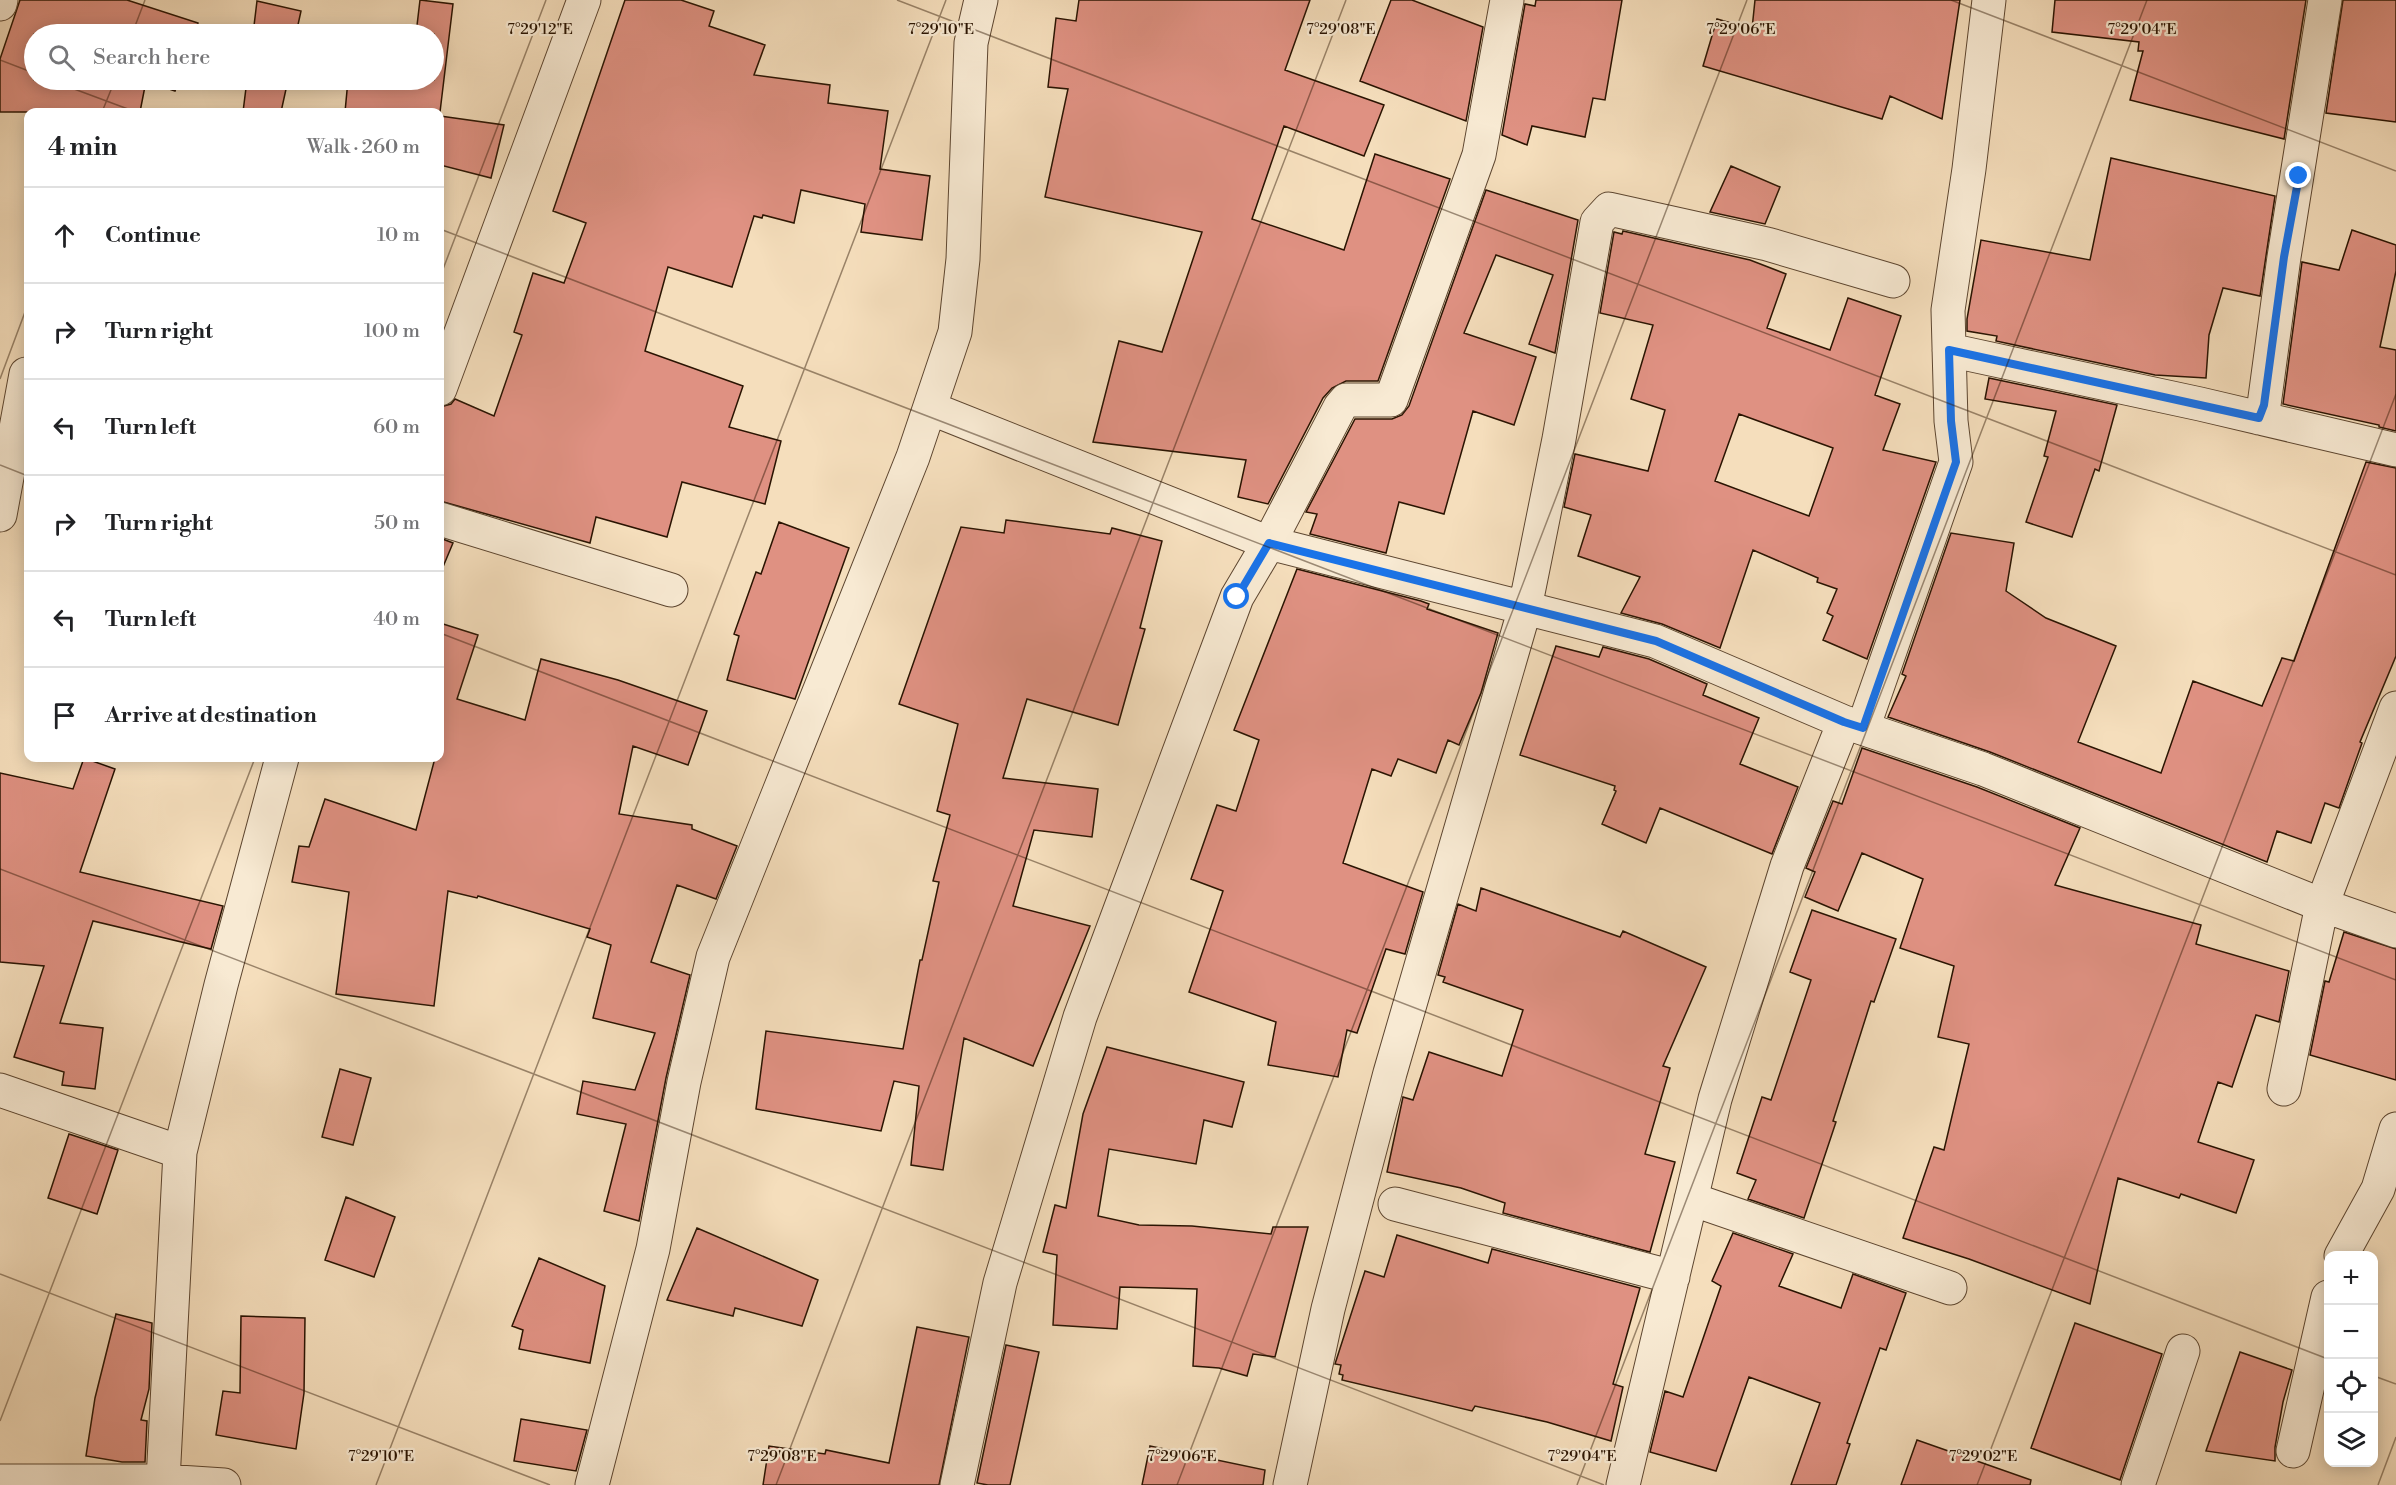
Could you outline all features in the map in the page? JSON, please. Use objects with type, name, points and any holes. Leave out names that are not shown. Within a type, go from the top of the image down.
[{"type":"street","points":[[444,378],[585,0]]},
{"type":"street","points":[[592,1485],[653,1249],[684,1082],[713,957],[914,457],[955,332],[963,259],[971,43],[981,0]]},
{"type":"street","points":[[957,1485],[1000,1283],[1080,1017],[1237,597],[1269,543],[1340,407],[1346,400],[1391,400],[1479,154],[1507,0]]},
{"type":"street","points":[[1623,1485],[1715,1099],[1787,866],[1854,725],[1956,462],[1951,421],[1948,310],[1969,169],[1989,0]]},
{"type":"street","points":[[2259,418],[2264,405],[2284,257],[2325,0]]},
{"type":"street","points":[[1290,1485],[1328,1309],[1390,1073],[1525,608],[1559,439],[1597,222],[1609,209],[1767,244],[1893,281]]},
{"type":"street","points":[[1949,350],[2396,450]]},
{"type":"street","points":[[0,515],[18,372]]},
{"type":"street","points":[[930,408],[1269,543],[1656,641],[1854,725],[1983,769],[2322,905],[2396,931]]},
{"type":"street","points":[[444,520],[671,590]]},
{"type":"street","points":[[2284,1089],[2322,905],[2396,708]]},
{"type":"street","points":[[163,1481],[180,1152],[221,985],[281,762]]},
{"type":"street","points":[[0,1090],[180,1152]]},
{"type":"street","points":[[2345,1251],[2378,1189],[2396,1128]]},
{"type":"street","points":[[1691,1199],[1950,1288]]},
{"type":"street","points":[[1395,1204],[1673,1277]]},
{"type":"street","points":[[2293,1451],[2326,1305]]},
{"type":"street","points":[[2138,1485],[2183,1351]]},
{"type":"street","points":[[0,1481],[163,1481],[224,1485]]},
{"type":"building","points":[[20,0],[127,0],[198,23],[24,24],[24,90],[144,90],[141,108],[24,108],[24,112],[0,112],[0,59]]},
{"type":"building","points":[[420,0],[453,4],[444,79],[444,24],[417,24]]},
{"type":"building","points":[[625,0],[681,0],[714,11],[709,26],[765,45],[754,75],[830,85],[828,103],[888,111],[880,169],[930,176],[922,240],[861,232],[865,204],[801,190],[794,223],[763,215],[762,218],[754,216],[732,287],[668,267],[645,351],[743,386],[729,427],[781,441],[765,504],[682,482],[667,537],[596,517],[590,543],[444,502],[444,406],[451,404],[455,399],[494,416],[522,335],[514,332],[533,273],[564,283],[586,223],[553,211]]},
{"type":"building","points":[[1079,0],[1310,0],[1285,70],[1384,105],[1364,156],[1284,126],[1252,219],[1344,250],[1375,154],[1450,179],[1378,381],[1346,381],[1332,388],[1323,398],[1268,504],[1238,497],[1246,460],[1093,442],[1119,341],[1162,352],[1202,232],[1045,197],[1068,89],[1048,87],[1056,18],[1076,21]]},
{"type":"building","points":[[1391,0],[1412,0],[1483,27],[1466,121],[1360,81]]},
{"type":"building","points":[[1536,0],[1622,0],[1605,100],[1593,98],[1585,137],[1532,126],[1527,145],[1502,135],[1525,4],[1535,6]]},
{"type":"building","points":[[1755,0],[1960,0],[1942,119],[1890,96],[1882,119],[1703,66],[1717,19],[1752,29]]},
{"type":"building","points":[[2055,0],[2306,0],[2284,139],[2130,100],[2143,51],[2138,51],[2139,42],[2052,32]]},
{"type":"building","points":[[2343,0],[2396,0],[2396,122],[2326,113]]},
{"type":"building","points":[[257,1],[301,11],[298,24],[254,24]]},
{"type":"building","points":[[246,90],[286,90],[282,108],[244,108]]},
{"type":"building","points":[[347,90],[443,90],[440,108],[345,108]]},
{"type":"building","points":[[444,117],[504,125],[491,178],[444,166]]},
{"type":"building","points":[[2111,158],[2275,196],[2260,296],[2223,288],[2209,335],[2206,378],[2155,375],[1996,341],[1997,336],[1967,331],[1967,319],[1981,240],[2090,260]]},
{"type":"building","points":[[1731,166],[1780,187],[1765,224],[1710,212]]},
{"type":"building","points":[[1486,190],[1578,220],[1555,353],[1529,344],[1553,275],[1496,255],[1464,333],[1536,357],[1514,425],[1473,411],[1444,514],[1399,502],[1386,553],[1310,534],[1317,514],[1306,512],[1355,419],[1392,419],[1402,415],[1409,406]]},
{"type":"building","points":[[2352,230],[2396,245],[2396,271],[2380,347],[2396,350],[2396,431],[2379,427],[2379,425],[2283,404],[2302,262],[2339,270]]},
{"type":"building","points":[[1623,231],[1750,260],[1786,274],[1767,328],[1830,350],[1848,298],[1901,316],[1875,395],[1900,404],[1883,450],[1936,462],[1867,659],[1823,640],[1833,616],[1827,613],[1837,589],[1817,582],[1818,578],[1753,550],[1720,648],[1662,624],[1621,613],[1640,577],[1578,556],[1591,515],[1564,507],[1575,454],[1648,471],[1665,410],[1631,399],[1653,325],[1600,313],[1614,232],[1622,234]],"holes":[[[1739,414],[1833,448],[1809,516],[1715,481]]]},
{"type":"building","points":[[1989,378],[2117,405],[2099,471],[2095,469],[2072,537],[2026,522],[2048,457],[2044,456],[2056,411],[1985,399]]},
{"type":"building","points":[[2366,462],[2396,468],[2396,656],[2360,742],[2362,743],[2339,808],[2325,803],[2311,843],[2277,831],[2267,862],[1990,752],[1888,717],[1906,676],[1902,674],[1951,533],[2014,543],[2006,591],[2046,618],[2116,646],[2078,742],[2161,773],[2193,681],[2262,706],[2282,658],[2294,661]]},
{"type":"building","points":[[1006,520],[1110,534],[1112,528],[1162,541],[1140,628],[1145,629],[1118,725],[1027,699],[1003,778],[1098,789],[1092,837],[1034,830],[1013,906],[1090,926],[1033,1066],[964,1038],[943,1170],[911,1165],[919,1086],[894,1081],[881,1131],[756,1109],[766,1031],[903,1049],[920,960],[922,960],[939,882],[933,881],[950,815],[937,811],[958,724],[899,704],[961,527],[1004,533]]},
{"type":"building","points":[[779,522],[849,548],[795,699],[727,680],[739,636],[734,634],[756,572],[761,574]]},
{"type":"building","points":[[444,540],[453,543],[444,564]]},
{"type":"building","points":[[1297,569],[1421,601],[1429,604],[1427,609],[1498,633],[1481,693],[1459,745],[1448,740],[1436,773],[1398,759],[1391,776],[1372,769],[1343,863],[1423,892],[1405,954],[1386,949],[1357,1033],[1347,1030],[1338,1077],[1268,1065],[1276,1022],[1189,992],[1223,891],[1191,879],[1217,805],[1236,811],[1259,740],[1234,730]]},
{"type":"building","points":[[444,624],[478,635],[457,699],[525,720],[541,659],[618,680],[707,711],[688,765],[633,746],[619,814],[692,825],[692,829],[737,846],[716,899],[677,885],[651,962],[690,975],[666,1078],[639,1221],[604,1211],[626,1124],[577,1114],[583,1081],[635,1090],[655,1033],[593,1018],[611,945],[587,937],[590,929],[478,896],[477,898],[448,891],[434,1006],[336,994],[349,892],[292,882],[299,846],[309,847],[325,799],[416,830],[434,762],[444,762]]},
{"type":"building","points":[[1556,646],[1599,657],[1603,647],[1649,659],[1707,684],[1703,695],[1759,718],[1740,764],[1798,787],[1772,854],[1660,808],[1646,843],[1602,824],[1616,791],[1615,786],[1520,755]]},
{"type":"building","points":[[1862,748],[1977,787],[2080,828],[2055,885],[2201,925],[2196,944],[2289,971],[2279,1022],[2256,1015],[2232,1087],[2218,1082],[2198,1142],[2254,1160],[2236,1213],[2181,1194],[2179,1198],[2118,1178],[2090,1304],[1969,1259],[1903,1238],[1934,1147],[1944,1150],[1969,1044],[1938,1037],[1954,966],[1900,948],[1923,879],[1862,853],[1838,911],[1805,897],[1815,872],[1806,868],[1833,801],[1842,804]]},
{"type":"building","points":[[83,762],[95,762],[115,769],[80,872],[223,906],[211,949],[93,921],[60,1023],[103,1028],[95,1089],[62,1085],[64,1072],[14,1057],[44,966],[0,962],[0,773],[73,789]]},
{"type":"building","points":[[1481,888],[1620,937],[1623,931],[1706,967],[1663,1066],[1670,1068],[1645,1154],[1675,1162],[1650,1252],[1503,1213],[1505,1203],[1461,1188],[1387,1172],[1403,1097],[1413,1100],[1429,1052],[1502,1076],[1523,1010],[1443,982],[1445,977],[1438,975],[1458,904],[1476,911]]},
{"type":"building","points":[[1812,910],[1896,939],[1874,1002],[1871,1001],[1833,1121],[1836,1122],[1804,1218],[1748,1199],[1756,1180],[1737,1173],[1762,1097],[1771,1100],[1811,980],[1790,972]]},
{"type":"building","points":[[2344,932],[2396,949],[2396,1080],[2310,1055],[2325,981],[2329,982]]},
{"type":"building","points":[[1107,1047],[1244,1082],[1232,1127],[1204,1120],[1196,1164],[1109,1149],[1098,1216],[1139,1225],[1192,1226],[1271,1234],[1273,1227],[1308,1227],[1275,1357],[1253,1354],[1247,1376],[1219,1368],[1193,1366],[1197,1289],[1120,1287],[1117,1329],[1053,1325],[1057,1255],[1043,1252],[1055,1205],[1066,1208],[1083,1114]]},
{"type":"building","points":[[340,1069],[371,1078],[353,1145],[322,1137]]},
{"type":"building","points":[[69,1134],[118,1150],[97,1214],[48,1198]]},
{"type":"building","points":[[346,1197],[395,1217],[374,1277],[325,1260]]},
{"type":"building","points":[[697,1228],[818,1280],[802,1326],[735,1308],[733,1316],[667,1300]]},
{"type":"building","points":[[1733,1233],[1793,1254],[1779,1286],[1841,1308],[1853,1274],[1906,1293],[1886,1350],[1880,1348],[1847,1443],[1850,1444],[1836,1485],[1791,1485],[1820,1403],[1749,1377],[1716,1471],[1650,1452],[1665,1391],[1683,1397],[1721,1286],[1712,1281]]},
{"type":"building","points":[[1397,1235],[1488,1263],[1492,1249],[1640,1288],[1613,1384],[1623,1387],[1611,1441],[1547,1422],[1475,1406],[1472,1411],[1342,1380],[1343,1375],[1339,1374],[1341,1365],[1335,1364],[1365,1271],[1384,1277]]},
{"type":"building","points":[[539,1258],[605,1286],[590,1363],[519,1349],[523,1330],[512,1326]]},
{"type":"building","points":[[116,1314],[152,1323],[149,1389],[141,1420],[147,1421],[145,1462],[122,1462],[86,1456],[95,1398]]},
{"type":"building","points":[[241,1316],[305,1318],[304,1393],[296,1449],[216,1435],[223,1391],[240,1393]]},
{"type":"building","points":[[2075,1323],[2162,1354],[2120,1480],[2031,1448]]},
{"type":"building","points":[[917,1327],[969,1337],[939,1485],[763,1485],[769,1446],[825,1454],[826,1450],[889,1463]]},
{"type":"building","points":[[1006,1345],[1039,1352],[1010,1485],[988,1485],[977,1483]]},
{"type":"building","points":[[2240,1352],[2292,1370],[2283,1402],[2275,1447],[2275,1461],[2206,1451]]},
{"type":"building","points":[[521,1419],[587,1430],[576,1471],[514,1461]]},
{"type":"building","points":[[1917,1440],[2031,1480],[2030,1485],[1901,1485]]},
{"type":"building","points":[[1150,1446],[1265,1470],[1263,1485],[1142,1485]]},
{"type":"route","points":[[1237,597],[1269,543],[1656,641],[1844,722],[1863,728],[1956,462],[1951,421],[1949,350],[2259,418],[2264,405],[2284,257],[2299,176]]}]
